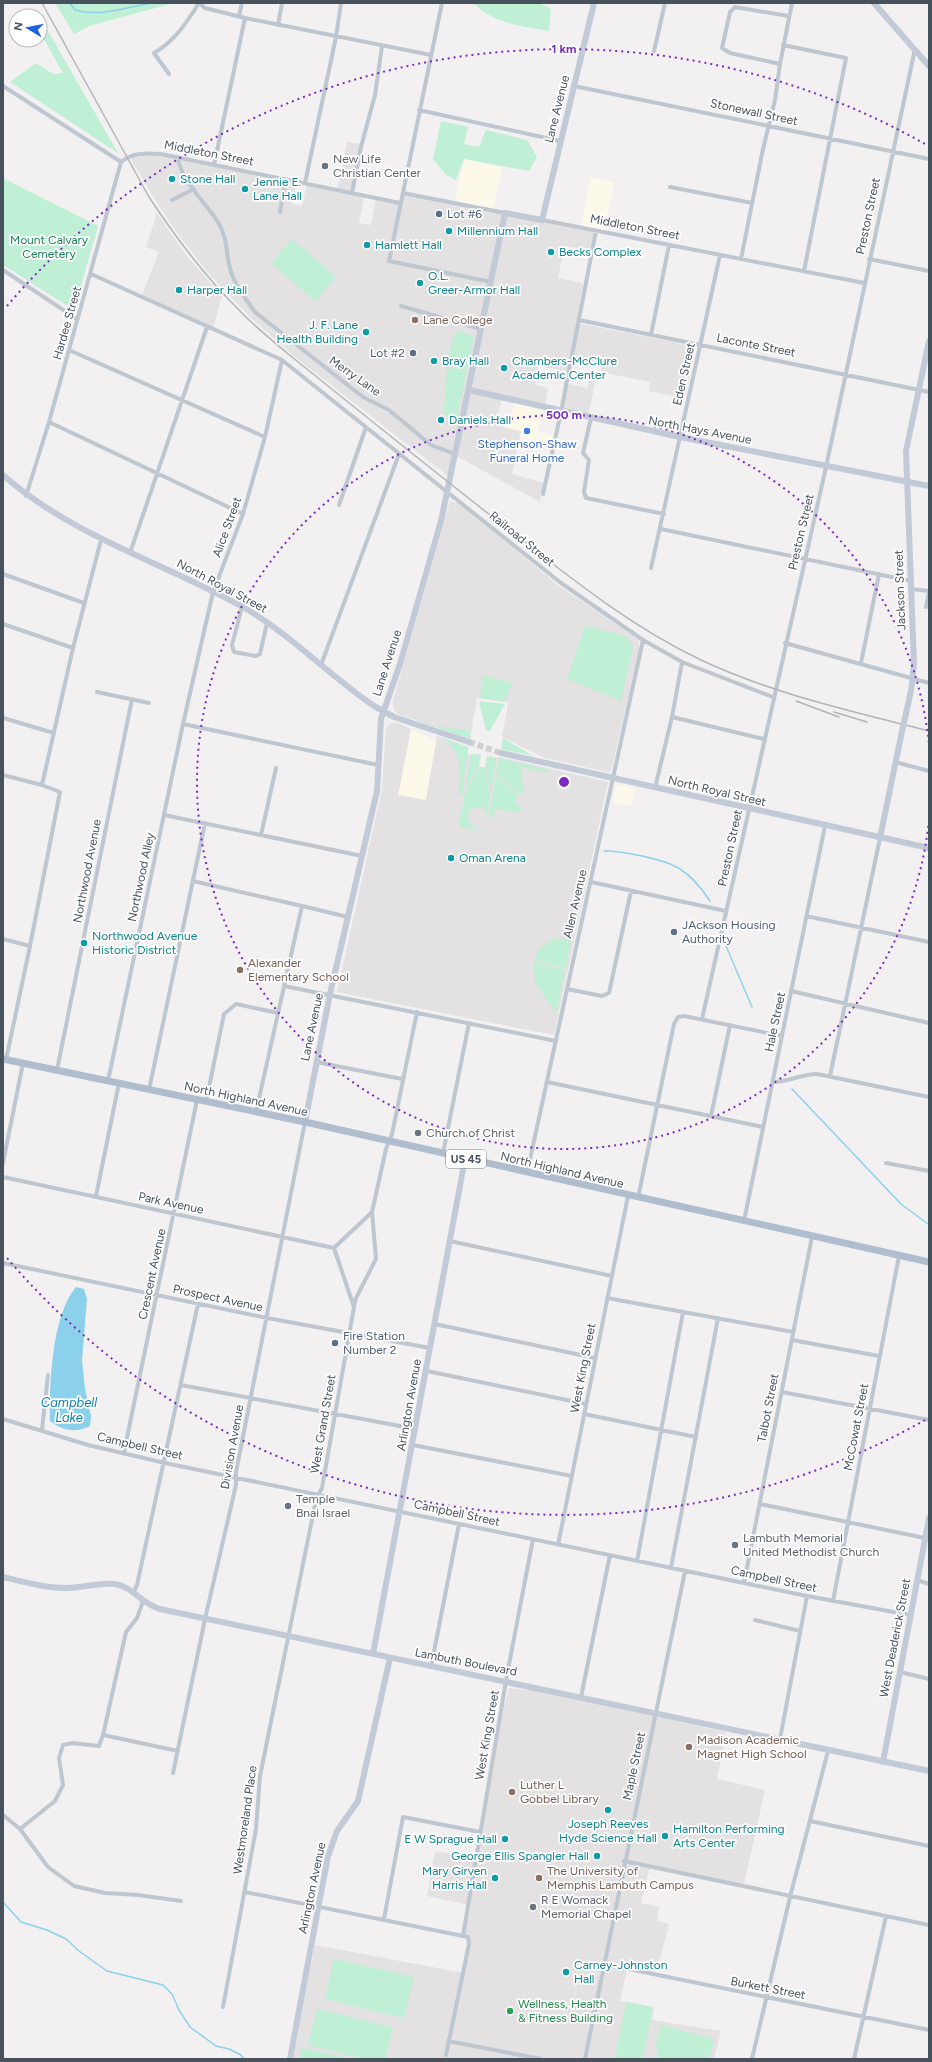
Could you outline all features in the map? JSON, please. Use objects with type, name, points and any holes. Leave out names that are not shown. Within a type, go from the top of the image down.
[{"type":"main road","name":"North Highland Avenue","points":[[4,1059],[305,1122],[628,1196],[929,1262]]},
{"type":"street","points":[[168,74],[154,53],[163,48],[184,26],[199,3],[205,8],[245,18],[431,55]]},
{"type":"street","points":[[239,16],[242,3]]},
{"type":"street","points":[[278,24],[282,3]]},
{"type":"street","points":[[305,183],[336,37],[341,3]]},
{"type":"street","points":[[442,3],[389,261],[491,282]]},
{"type":"street","name":"Lane Avenue","points":[[542,220],[594,3]]},
{"type":"street","points":[[654,51],[665,3]]},
{"type":"street","points":[[741,259],[770,126],[788,16],[792,3]]},
{"type":"street","points":[[874,3],[929,66]]},
{"type":"street","points":[[780,64],[730,53],[722,48],[730,12],[735,7],[788,16]]},
{"type":"street","points":[[214,165],[245,18]]},
{"type":"street","points":[[352,193],[361,147],[375,95],[382,46]]},
{"type":"street","points":[[783,46],[846,58],[804,271]]},
{"type":"street","name":"Preston Street","points":[[702,1019],[785,643],[826,467],[869,258],[915,49]]},
{"type":"street","points":[[3,86],[121,162]]},
{"type":"street","name":"Stonewall Street","points":[[574,86],[929,159]]},
{"type":"street","points":[[419,110],[560,141]]},
{"type":"street","name":"Middleton Street","points":[[121,162],[128,157],[145,153],[178,157],[400,202]]},
{"type":"street","name":"Merry Lane","points":[[178,157],[178,165],[218,221],[226,236],[231,273],[246,301],[255,312],[357,392],[389,410],[431,445],[455,454]]},
{"type":"street","name":"Hardee Street","points":[[26,496],[49,422],[121,162]]},
{"type":"street","points":[[280,212],[286,179]]},
{"type":"street","points":[[670,187],[752,203]]},
{"type":"street","points":[[172,200],[194,189]]},
{"type":"street","name":"Middleton Street","points":[[403,193],[864,283]]},
{"type":"street","name":"Lane Avenue","points":[[305,1122],[330,994],[377,787],[379,734],[383,711],[402,656],[441,521],[505,213]]},
{"type":"street","points":[[543,494],[561,412],[596,231]]},
{"type":"street","points":[[651,335],[669,245]]},
{"type":"street","name":"Eden Street","points":[[651,568],[661,529],[720,255]]},
{"type":"street","points":[[869,258],[929,271]]},
{"type":"street","points":[[3,270],[77,319]]},
{"type":"street","name":"Railroad Street","points":[[91,274],[282,360],[561,583],[643,640],[682,662],[773,697]]},
{"type":"street","points":[[401,306],[481,329]]},
{"type":"street","name":"Laconte Street","points":[[579,320],[929,392]]},
{"type":"street","points":[[130,553],[207,327]]},
{"type":"street","name":"Jackson Street","points":[[880,838],[900,736],[911,691],[914,664],[906,451],[929,341]]},
{"type":"street","points":[[69,350],[265,437]]},
{"type":"street","name":"Alice Street","points":[[183,724],[213,592],[243,514],[265,437],[282,360]]},
{"type":"street","name":"North Hays Avenue","points":[[469,390],[680,438],[929,486]]},
{"type":"street","points":[[591,418],[583,453],[589,460],[584,492],[586,498],[664,514]]},
{"type":"street","points":[[49,422],[243,514]]},
{"type":"street","points":[[339,505],[366,427]]},
{"type":"street","points":[[321,665],[399,454]]},
{"type":"street","name":"North Royal Street","points":[[3,475],[26,496],[101,540],[242,607],[267,623],[362,698],[383,711],[394,717],[469,742]]},
{"type":"street","points":[[661,529],[911,581]]},
{"type":"street","points":[[42,785],[73,648],[101,540]]},
{"type":"street","points":[[3,574],[84,603]]},
{"type":"street","points":[[861,663],[879,574]]},
{"type":"street","points":[[911,589],[929,592],[926,608]]},
{"type":"street","points":[[242,607],[232,645],[234,652],[256,656],[260,654],[267,623]]},
{"type":"street","points":[[3,624],[73,648]]},
{"type":"street","name":"Allen Avenue","points":[[527,1173],[643,640]]},
{"type":"street","points":[[785,643],[929,683]]},
{"type":"street","points":[[655,788],[672,717],[682,662]]},
{"type":"street","points":[[97,692],[149,703]]},
{"type":"street","name":"Northwood Avenue","points":[[57,1070],[132,699]]},
{"type":"street","points":[[672,717],[764,739]]},
{"type":"street","points":[[3,718],[54,733]]},
{"type":"street","points":[[183,724],[378,765]]},
{"type":"street","name":"Northwood Alley","points":[[108,1081],[183,724]]},
{"type":"street","name":"North Royal Street","points":[[501,753],[929,848]]},
{"type":"street","points":[[895,762],[929,771]]},
{"type":"street","points":[[261,835],[276,768]]},
{"type":"street","points":[[3,775],[42,785],[60,792],[30,946],[4,1059]]},
{"type":"street","points":[[164,815],[362,856]]},
{"type":"street","points":[[149,1090],[205,823]]},
{"type":"street","name":"Hale Street","points":[[744,1222],[825,826]]},
{"type":"street","points":[[830,1076],[880,838]]},
{"type":"street","points":[[193,881],[348,917]]},
{"type":"street","points":[[591,882],[726,912]]},
{"type":"street","points":[[567,989],[602,996],[609,993],[631,891]]},
{"type":"street","points":[[256,1112],[302,906]]},
{"type":"street","points":[[806,916],[929,942]]},
{"type":"street","points":[[3,939],[30,946]]},
{"type":"street","points":[[284,986],[330,994],[556,1041]]},
{"type":"street","points":[[791,991],[929,1023]]},
{"type":"street","points":[[206,1102],[224,1014],[236,1004],[278,1013]]},
{"type":"street","name":"West Grand Street","points":[[289,1637],[316,1500],[322,1488],[334,1414],[356,1298],[376,1259],[372,1212],[389,1142],[417,1012]]},
{"type":"street","points":[[638,1198],[674,1024],[678,1017],[684,1016],[702,1019],[782,1036]]},
{"type":"street","points":[[443,1154],[469,1023]]},
{"type":"street","points":[[711,1116],[730,1025]]},
{"type":"street","points":[[316,1062],[402,1079]]},
{"type":"street","points":[[3,1163],[23,1063]]},
{"type":"street","points":[[773,1082],[782,1082],[810,1074],[830,1076],[929,1097]]},
{"type":"street","points":[[547,1082],[763,1127]]},
{"type":"street","points":[[96,1196],[119,1084]]},
{"type":"street","name":"Crescent Avenue","points":[[124,1452],[158,1296],[197,1100]]},
{"type":"street","name":"Division Avenue","points":[[173,1773],[205,1619],[237,1478],[236,1472],[284,1237],[305,1122]]},
{"type":"street","name":"Arlington Avenue","points":[[373,1654],[401,1512],[465,1159]]},
{"type":"street","points":[[886,1163],[929,1172]]},
{"type":"street","name":"Park Avenue","points":[[3,1177],[96,1196],[174,1215],[334,1248]]},
{"type":"street","name":"West King Street","points":[[558,1544],[628,1196]]},
{"type":"street","points":[[334,1248],[372,1212]]},
{"type":"street","name":"Talbot Street","points":[[744,1583],[812,1237]]},
{"type":"street","points":[[450,1241],[612,1276]]},
{"type":"street","name":"West Grand Street","points":[[334,1248],[354,1307]]},
{"type":"street","name":"McCowat Street","points":[[833,1601],[899,1256]]},
{"type":"street","name":"Prospect Avenue","points":[[3,1263],[267,1318],[430,1348]]},
{"type":"street","points":[[608,1298],[793,1332]]},
{"type":"street","points":[[134,1592],[137,1585],[165,1463],[198,1304]]},
{"type":"street","points":[[637,1561],[684,1312]]},
{"type":"street","points":[[671,1568],[718,1318]]},
{"type":"street","points":[[435,1324],[596,1358]]},
{"type":"street","points":[[792,1340],[880,1356]]},
{"type":"street","points":[[427,1371],[586,1404]]},
{"type":"street","points":[[42,1430],[48,1375]]},
{"type":"street","points":[[182,1385],[416,1429]]},
{"type":"street","points":[[782,1392],[929,1420]]},
{"type":"street","points":[[584,1414],[696,1437]]},
{"type":"street","name":"Campbell Street","points":[[3,1419],[88,1445],[124,1452],[165,1463],[807,1596],[910,1615]]},
{"type":"street","points":[[413,1444],[572,1476]]},
{"type":"street","points":[[760,1504],[925,1538]]},
{"type":"street","name":"West Deaderick Street","points":[[883,1762],[929,1518]]},
{"type":"street","points":[[431,1666],[459,1524]]},
{"type":"street","name":"West King Street","points":[[463,1936],[480,1832],[533,1539]]},
{"type":"street","points":[[582,1697],[610,1555]]},
{"type":"street","name":"Maple Street","points":[[585,2059],[624,1862],[685,1571]]},
{"type":"street","name":"Lambuth Boulevard","points":[[3,1577],[47,1586],[66,1588],[116,1584],[134,1592],[143,1601],[160,1609],[582,1697],[929,1772]]},
{"type":"street","points":[[917,1580],[929,1584]]},
{"type":"street","points":[[780,1740],[807,1596]]},
{"type":"street","points":[[20,1829],[55,1801],[63,1785],[59,1758],[63,1745],[73,1743],[99,1746],[103,1735],[126,1632],[137,1618],[143,1601]]},
{"type":"street","points":[[755,1620],[800,1631]]},
{"type":"street","name":"Westmoreland Place","points":[[223,2007],[256,1829],[260,1776],[289,1637]]},
{"type":"street","name":"Arlington Avenue","points":[[290,2059],[332,1842],[337,1831],[358,1801],[390,1658]]},
{"type":"street","points":[[900,1672],[929,1679]]},
{"type":"street","points":[[103,1735],[178,1751]]},
{"type":"street","points":[[752,2059],[790,1898],[828,1751]]},
{"type":"street","points":[[3,1815],[20,1829],[48,1867],[74,1886],[105,1894],[138,1895],[181,1901]]},
{"type":"street","points":[[384,1919],[403,1817],[480,1832]]},
{"type":"street","points":[[810,1821],[929,1846]]},
{"type":"street","points":[[624,1862],[790,1898],[929,1925]]},
{"type":"street","points":[[245,1892],[384,1919],[468,1938],[469,1944],[446,2055]]},
{"type":"street","points":[[854,2059],[886,1916]]},
{"type":"street","name":"Burkett Street","points":[[604,1964],[929,2030]]},
{"type":"street","points":[[448,2041],[542,2059]]},
{"type":"shaded area","name":"Lane College","points":[[347,142],[360,144],[351,194],[364,197],[359,223],[371,225],[376,199],[401,204],[403,194],[594,232],[590,250],[564,246],[558,278],[583,283],[577,323],[694,346],[695,349],[685,398],[649,391],[650,382],[601,372],[603,363],[570,356],[567,371],[539,366],[535,385],[548,388],[545,407],[502,397],[496,426],[521,431],[512,474],[544,483],[540,502],[453,454],[448,476],[295,357],[250,317],[208,273],[178,234],[130,158],[153,154],[296,183],[292,204],[302,206],[307,184],[337,191]]},
{"type":"shaded area","points":[[464,159],[502,167],[494,209],[455,201]]},
{"type":"shaded area","points":[[590,177],[614,182],[605,231],[581,227]]},
{"type":"shaded area","points":[[157,213],[185,254],[222,296],[213,328],[142,295],[159,252],[146,247]]},
{"type":"shaded area","points":[[590,378],[596,379],[588,416],[562,411],[568,384],[587,388]]},
{"type":"shaded area","points":[[514,403],[542,409],[538,432],[555,436],[553,448],[519,441],[521,432],[508,429]]},
{"type":"shaded area","points":[[450,501],[457,503],[473,514],[559,586],[639,640],[639,650],[611,771],[607,772],[545,758],[502,737],[508,702],[477,698],[470,739],[397,714],[394,710],[393,701]]},
{"type":"shaded area","points":[[391,723],[397,723],[411,729],[398,795],[426,800],[437,737],[436,735],[468,747],[467,754],[481,755],[479,766],[481,768],[485,767],[487,756],[500,757],[608,782],[554,1035],[337,992],[382,789],[386,728]]},
{"type":"shaded area","points":[[411,729],[436,741],[426,800],[398,795]]},
{"type":"shaded area","points":[[617,784],[636,788],[631,806],[612,802]]},
{"type":"shaded area","name":"The University of Memphis Lambuth Campus","points":[[509,1688],[528,1689],[726,1732],[717,1779],[765,1790],[744,1884],[650,1866],[641,1903],[659,1907],[657,1921],[669,1924],[657,1971],[628,1965],[620,2001],[654,2007],[652,2020],[721,2031],[714,2059],[293,2059],[315,1945],[464,1973],[470,1941],[464,1934],[469,1905],[427,1896],[435,1851],[476,1858],[501,1719]]},
{"type":"green space","points":[[55,3],[174,3],[89,26],[74,34]]},
{"type":"green space","points":[[474,3],[539,3],[551,9],[549,31],[519,26],[499,20],[481,10]]},
{"type":"green space","points":[[48,31],[118,153],[10,82],[36,63],[53,74],[63,73],[48,46]]},
{"type":"green space","points":[[441,121],[468,127],[464,144],[479,147],[486,130],[527,140],[537,157],[529,171],[464,159],[456,180],[446,175],[433,159]]},
{"type":"green space","name":"Mount Calvary Cemetery","points":[[3,178],[98,226],[74,310],[3,265]]},
{"type":"green space","points":[[292,239],[336,277],[315,301],[271,263]]},
{"type":"green space","points":[[459,331],[474,336],[467,369],[446,363],[455,334]]},
{"type":"green space","points":[[447,365],[451,366],[449,369],[451,371],[453,367],[467,370],[457,417],[444,414]]},
{"type":"green space","points":[[585,626],[626,636],[633,647],[621,701],[567,679]]},
{"type":"green space","points":[[483,675],[512,683],[505,702],[480,698]]},
{"type":"green space","points":[[479,701],[505,704],[490,731],[486,730]]},
{"type":"green space","points":[[396,713],[432,725],[471,731],[470,739]]},
{"type":"green space","points":[[443,738],[468,747],[462,795],[458,794],[460,771],[457,757],[450,744]]},
{"type":"green space","points":[[503,738],[533,756],[501,749]]},
{"type":"green space","points":[[471,754],[481,755],[479,766],[465,789]]},
{"type":"green space","points":[[487,756],[496,758],[491,793],[485,767]]},
{"type":"green space","points":[[499,758],[549,770],[548,773],[520,767],[519,770],[523,771],[521,783],[524,784],[522,795],[517,793],[496,773]]},
{"type":"green space","points":[[480,767],[484,767],[490,798],[487,815],[482,807],[474,807],[469,811],[468,820],[474,827],[483,831],[459,827],[465,793]]},
{"type":"green space","points":[[496,776],[517,796],[515,804],[521,806],[519,813],[493,809],[493,818],[489,816]]},
{"type":"green space","points":[[555,938],[571,940],[566,968],[534,961],[540,948]]},
{"type":"green space","points":[[534,963],[565,970],[557,1011],[555,1009],[555,1011],[535,982]]},
{"type":"green space","points":[[334,1959],[414,1977],[404,2018],[325,1999]]},
{"type":"green space","points":[[626,2002],[653,2007],[643,2059],[615,2059]]},
{"type":"green space","points":[[317,2009],[393,2027],[385,2059],[365,2059],[308,2045]]},
{"type":"green space","points":[[660,2025],[711,2038],[714,2042],[709,2059],[659,2059],[656,2046]]},
{"type":"green space","points":[[301,2048],[349,2058],[351,2059],[300,2059]]},
{"type":"water","name":"Campbell Lake","points":[[76,1287],[84,1289],[87,1299],[82,1360],[85,1389],[91,1416],[90,1426],[80,1430],[70,1430],[59,1427],[50,1421],[50,1388],[51,1370],[57,1332],[68,1299]]},
{"type":"waterway","points":[[70,3],[75,10],[93,13],[112,11],[150,3]]},
{"type":"waterway","points":[[604,851],[643,856],[673,865],[693,879],[710,901]]},
{"type":"waterway","points":[[726,946],[752,1007]]},
{"type":"waterway","points":[[792,1089],[901,1204],[928,1224]]},
{"type":"waterway","points":[[3,1902],[21,1922],[47,1930],[66,1939],[79,1951],[107,1971],[163,1985],[172,1994],[179,2010],[190,2027],[216,2046],[229,2049],[241,2055],[244,2059]]},
{"type":"tunnel","points":[[469,742],[501,753]]},
{"type":"railway","points":[[42,3],[149,197],[192,257],[215,285],[252,323],[287,353],[422,462],[551,563],[623,615],[648,631],[701,660],[756,683],[813,701],[929,731]]},
{"type":"railway","points":[[796,701],[839,717]]},
{"type":"railway","points":[[834,712],[867,722]]},
{"type":"place","name":"New Life Christian Center","points":[[325,166]]},
{"type":"place","name":"Stone Hall","points":[[172,179]]},
{"type":"place","name":"Jennie E. Lane Hall","points":[[245,189]]},
{"type":"place","name":"Lot #6","points":[[439,214]]},
{"type":"place","name":"Millennium Hall","points":[[449,231]]},
{"type":"place","name":"Hamlett Hall","points":[[367,245]]},
{"type":"place","name":"Becks Complex","points":[[551,252]]},
{"type":"place","name":"O.L. Greer-Armor Hall","points":[[420,283]]},
{"type":"place","name":"Harper Hall","points":[[179,290]]},
{"type":"place","name":"Lane College","points":[[415,320]]},
{"type":"place","name":"J. F. Lane Health Building","points":[[366,332]]},
{"type":"place","name":"Lot #2","points":[[413,353]]},
{"type":"place","name":"Bray Hall","points":[[434,361]]},
{"type":"place","name":"Chambers-McClure Academic Center","points":[[504,368]]},
{"type":"place","name":"Daniels Hall","points":[[441,420]]},
{"type":"place","name":"Stephenson-Shaw Funeral Home","points":[[527,431]]},
{"type":"place","name":"Oman Arena","points":[[451,858]]},
{"type":"place","name":"JAckson Housing Authority","points":[[674,932]]},
{"type":"place","name":"Northwood Avenue Historic District","points":[[84,943]]},
{"type":"place","name":"Alexander Elementary School","points":[[240,970]]},
{"type":"place","name":"Church of Christ","points":[[418,1133]]},
{"type":"place","name":"Fire Station Number 2","points":[[335,1343]]},
{"type":"place","name":"Temple Bnai Israel","points":[[288,1506]]},
{"type":"place","name":"Lambuth Memorial United Methodist Church","points":[[735,1545]]},
{"type":"place","name":"Madison Academic Magnet High School","points":[[689,1747]]},
{"type":"place","name":"Luther L Gobbel Library","points":[[512,1792]]},
{"type":"place","name":"Joseph Reeves Hyde Science Hall","points":[[608,1810]]},
{"type":"place","name":"Hamilton Performing Arts Center","points":[[665,1836]]},
{"type":"place","name":"E W Sprague Hall","points":[[505,1839]]},
{"type":"place","name":"George Ellis Spangler Hall","points":[[597,1856]]},
{"type":"place","name":"Mary Girven Harris Hall","points":[[495,1878]]},
{"type":"place","name":"The University of Memphis Lambuth Campus","points":[[539,1878]]},
{"type":"place","name":"R E Womack Memorial Chapel","points":[[533,1907]]},
{"type":"place","name":"Carney-Johnston Hall","points":[[566,1972]]},
{"type":"place","name":"Wellness, Health & Fitness Building","points":[[510,2011]]}]
